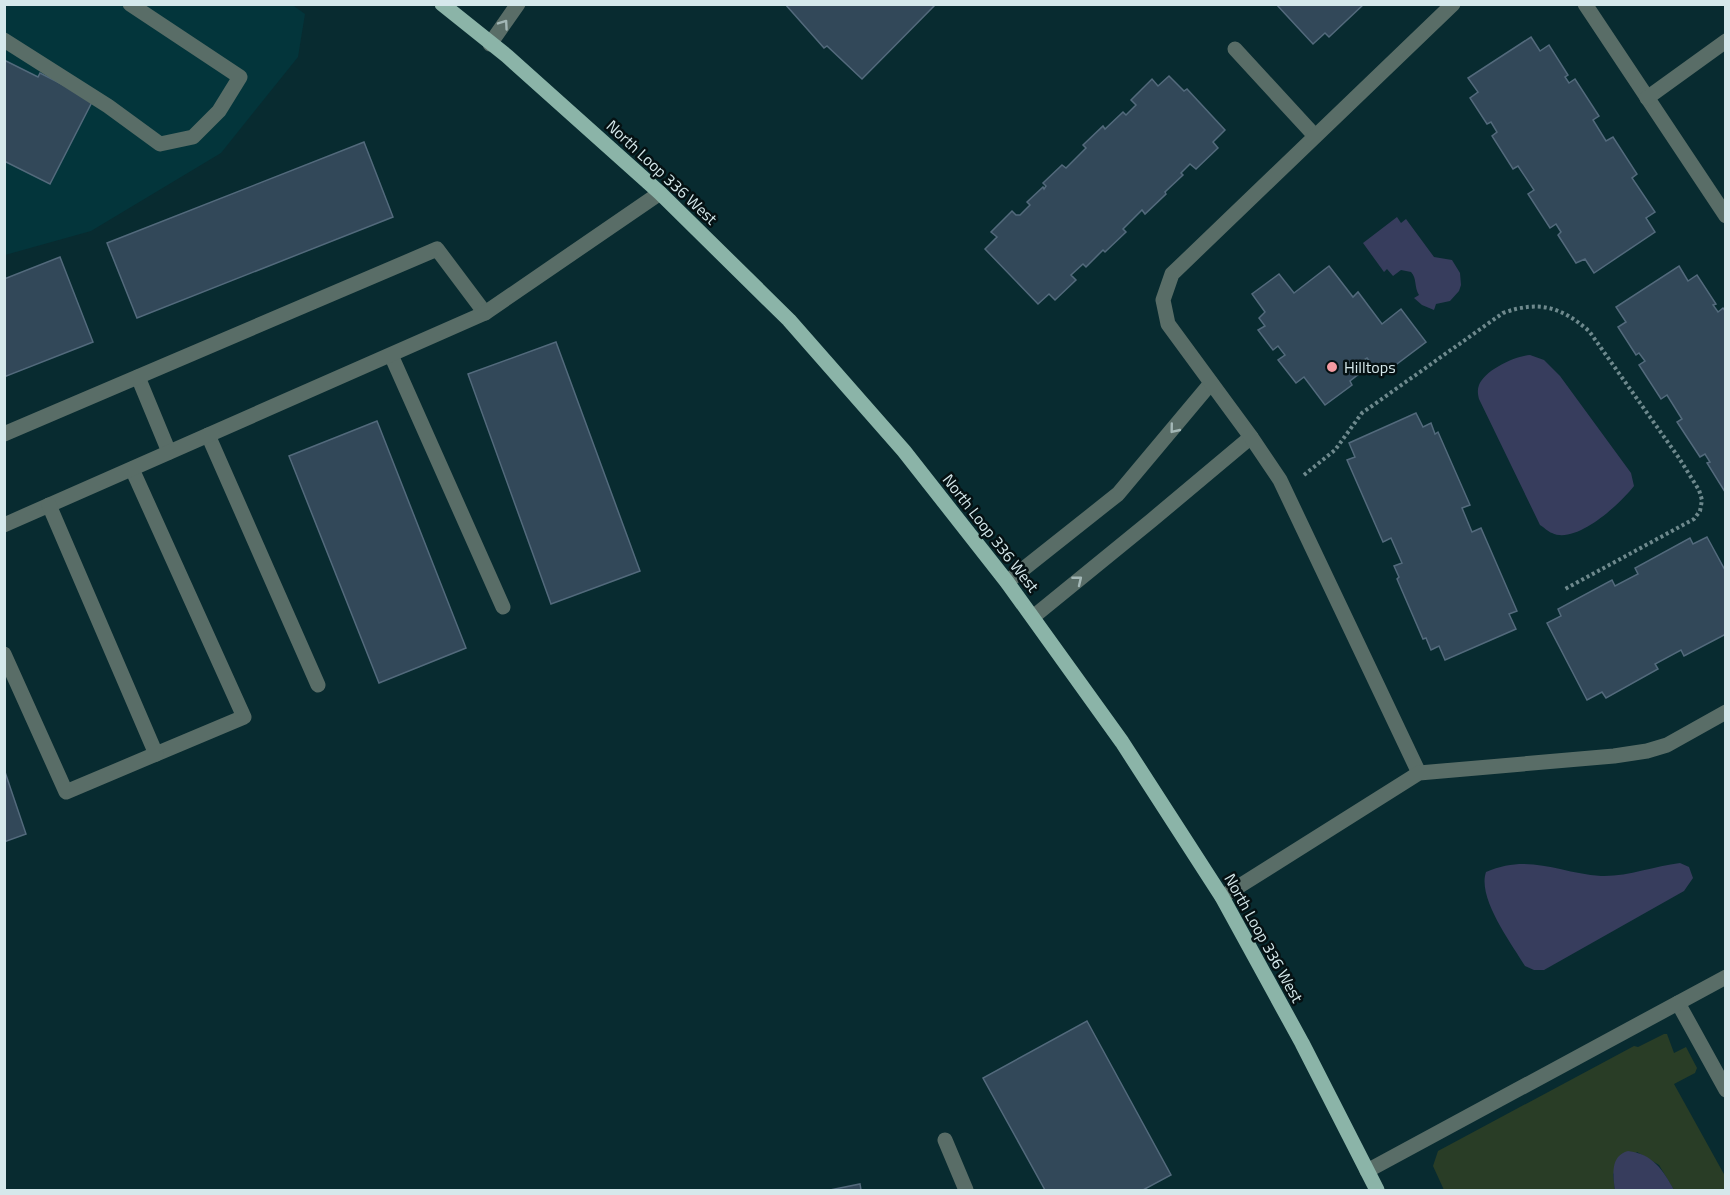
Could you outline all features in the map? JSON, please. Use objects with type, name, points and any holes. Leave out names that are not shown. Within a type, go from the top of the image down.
[{"type":"main road","name":"North Loop 336 West","points":[[444,5],[660,192],[789,320],[904,451],[1033,617],[1122,742],[1222,897],[1302,1043],[1377,1191]]},
{"type":"lane","points":[[4,40],[108,106],[160,144],[193,138],[219,111],[240,77],[130,4]]},
{"type":"lane","points":[[490,44],[518,4]]},
{"type":"lane","points":[[1419,773],[1280,480],[1168,324],[1163,300],[1172,274],[1453,4]]},
{"type":"lane","points":[[1585,4],[1725,216]]},
{"type":"lane","points":[[1647,98],[1725,41]]},
{"type":"lane","points":[[1235,49],[1315,136]]},
{"type":"lane","points":[[4,525],[485,313],[660,192]]},
{"type":"lane","points":[[4,434],[437,249],[485,313]]},
{"type":"lane","points":[[391,355],[503,607]]},
{"type":"lane","points":[[138,377],[169,453]]},
{"type":"lane","points":[[1007,582],[1118,494],[1211,383]]},
{"type":"lane","points":[[208,435],[318,685]]},
{"type":"lane","points":[[1033,617],[1251,437]]},
{"type":"lane","points":[[4,654],[66,792],[244,717],[132,469]]},
{"type":"lane","points":[[50,505],[156,754]]},
{"type":"lane","points":[[1222,897],[1419,773],[1614,756],[1647,751],[1667,745],[1725,712]]},
{"type":"lane","points":[[1367,1171],[1725,977]]},
{"type":"lane","points":[[1678,1003],[1725,1090]]},
{"type":"lane","points":[[945,1140],[966,1191]]},
{"type":"path","points":[[1284,490],[1335,450],[1362,413],[1503,313],[1521,306],[1555,309],[1572,317],[1589,331],[1679,458],[1699,490],[1702,500],[1700,511],[1694,519],[1565,589]]},
{"type":"shaded area","points":[[291,4],[305,14],[298,57],[221,153],[91,231],[5,255],[5,5]]},
{"type":"shaded area","points":[[1397,217],[1401,223],[1406,219],[1434,257],[1452,260],[1460,273],[1459,291],[1450,301],[1436,304],[1434,310],[1422,305],[1414,298],[1419,295],[1411,272],[1401,270],[1393,276],[1387,269],[1384,272],[1363,243]]},
{"type":"shaded area","points":[[1530,355],[1544,360],[1560,376],[1631,473],[1634,486],[1627,494],[1597,521],[1573,533],[1562,535],[1552,533],[1540,525],[1479,399],[1479,385],[1487,374],[1509,361]]},
{"type":"shaded area","points":[[1680,863],[1689,867],[1693,878],[1684,891],[1544,970],[1534,970],[1525,966],[1497,920],[1486,895],[1486,872],[1516,864],[1530,864],[1601,876],[1621,875]]},
{"type":"shaded area","points":[[1628,1151],[1651,1159],[1666,1176],[1674,1190],[1615,1190],[1613,1172],[1615,1162],[1622,1153]]},
{"type":"green space","points":[[1667,1034],[1674,1053],[1686,1047],[1697,1068],[1695,1073],[1674,1084],[1725,1176],[1725,1190],[1674,1190],[1659,1165],[1637,1152],[1613,1174],[1615,1190],[1444,1190],[1433,1166],[1438,1151],[1634,1046],[1638,1047]]},
{"type":"building","points":[[785,4],[936,4],[862,79],[827,46],[824,48]]},
{"type":"building","points":[[1276,4],[1364,4],[1329,37],[1325,33],[1313,44]]},
{"type":"building","points":[[1531,37],[1540,51],[1549,45],[1568,75],[1565,77],[1569,83],[1575,79],[1599,116],[1593,120],[1606,141],[1613,137],[1637,174],[1632,178],[1655,212],[1646,218],[1655,232],[1594,273],[1585,259],[1576,263],[1558,235],[1561,232],[1556,224],[1550,228],[1528,194],[1534,190],[1518,166],[1513,169],[1492,136],[1497,132],[1491,122],[1487,124],[1470,98],[1478,92],[1468,78]]},
{"type":"building","points":[[4,60],[38,77],[40,73],[93,100],[50,184],[4,161]]},
{"type":"building","points":[[1169,76],[1184,91],[1187,89],[1225,130],[1213,142],[1218,148],[1196,169],[1190,164],[1181,173],[1183,175],[1165,192],[1166,194],[1145,214],[1142,210],[1123,229],[1126,232],[1105,252],[1103,250],[1086,267],[1083,264],[1071,275],[1076,280],[1055,300],[1049,294],[1038,304],[985,249],[997,237],[991,232],[1012,211],[1020,215],[1030,205],[1027,202],[1043,187],[1044,189],[1046,186],[1043,183],[1062,165],[1066,168],[1086,148],[1083,145],[1103,126],[1105,129],[1123,112],[1126,115],[1136,105],[1131,100],[1152,79],[1158,86]]},
{"type":"building","points":[[364,142],[393,217],[137,318],[107,243]]},
{"type":"building","points":[[60,257],[93,342],[4,377],[4,279]]},
{"type":"building","points":[[1329,266],[1353,297],[1358,292],[1382,324],[1401,309],[1426,342],[1381,376],[1367,358],[1359,363],[1364,370],[1350,381],[1352,385],[1325,405],[1304,377],[1296,383],[1278,360],[1285,355],[1278,346],[1273,350],[1258,330],[1265,326],[1259,318],[1265,312],[1252,294],[1279,274],[1294,293]]},
{"type":"building","points":[[1679,266],[1688,281],[1697,275],[1716,304],[1713,305],[1718,312],[1723,308],[1726,312],[1725,492],[1707,463],[1710,462],[1705,454],[1700,457],[1677,422],[1682,419],[1667,395],[1661,399],[1639,365],[1645,361],[1639,353],[1636,355],[1618,327],[1626,322],[1616,307]]},
{"type":"building","points":[[556,342],[640,571],[551,604],[468,374]]},
{"type":"building","points":[[1416,413],[1423,427],[1431,423],[1435,434],[1438,432],[1470,505],[1462,508],[1472,532],[1481,528],[1517,611],[1509,614],[1516,629],[1445,660],[1439,646],[1431,650],[1426,638],[1423,639],[1397,579],[1399,577],[1394,566],[1402,563],[1391,538],[1383,542],[1347,460],[1355,457],[1349,443]]},
{"type":"building","points":[[377,421],[466,648],[379,683],[289,456]]},
{"type":"building","points":[[1707,537],[1726,572],[1726,634],[1684,656],[1681,650],[1655,664],[1658,669],[1606,698],[1602,692],[1587,700],[1547,623],[1561,616],[1558,609],[1612,580],[1615,586],[1638,574],[1635,568],[1690,538],[1693,544]]},
{"type":"building","points":[[4,769],[26,834],[4,842]]},
{"type":"building","points":[[1087,1021],[1171,1175],[1143,1190],[1045,1190],[983,1078]]},
{"type":"building","points":[[860,1184],[861,1190],[830,1190]]},
{"type":"place","name":"Hilltops","points":[[1332,367]]}]
